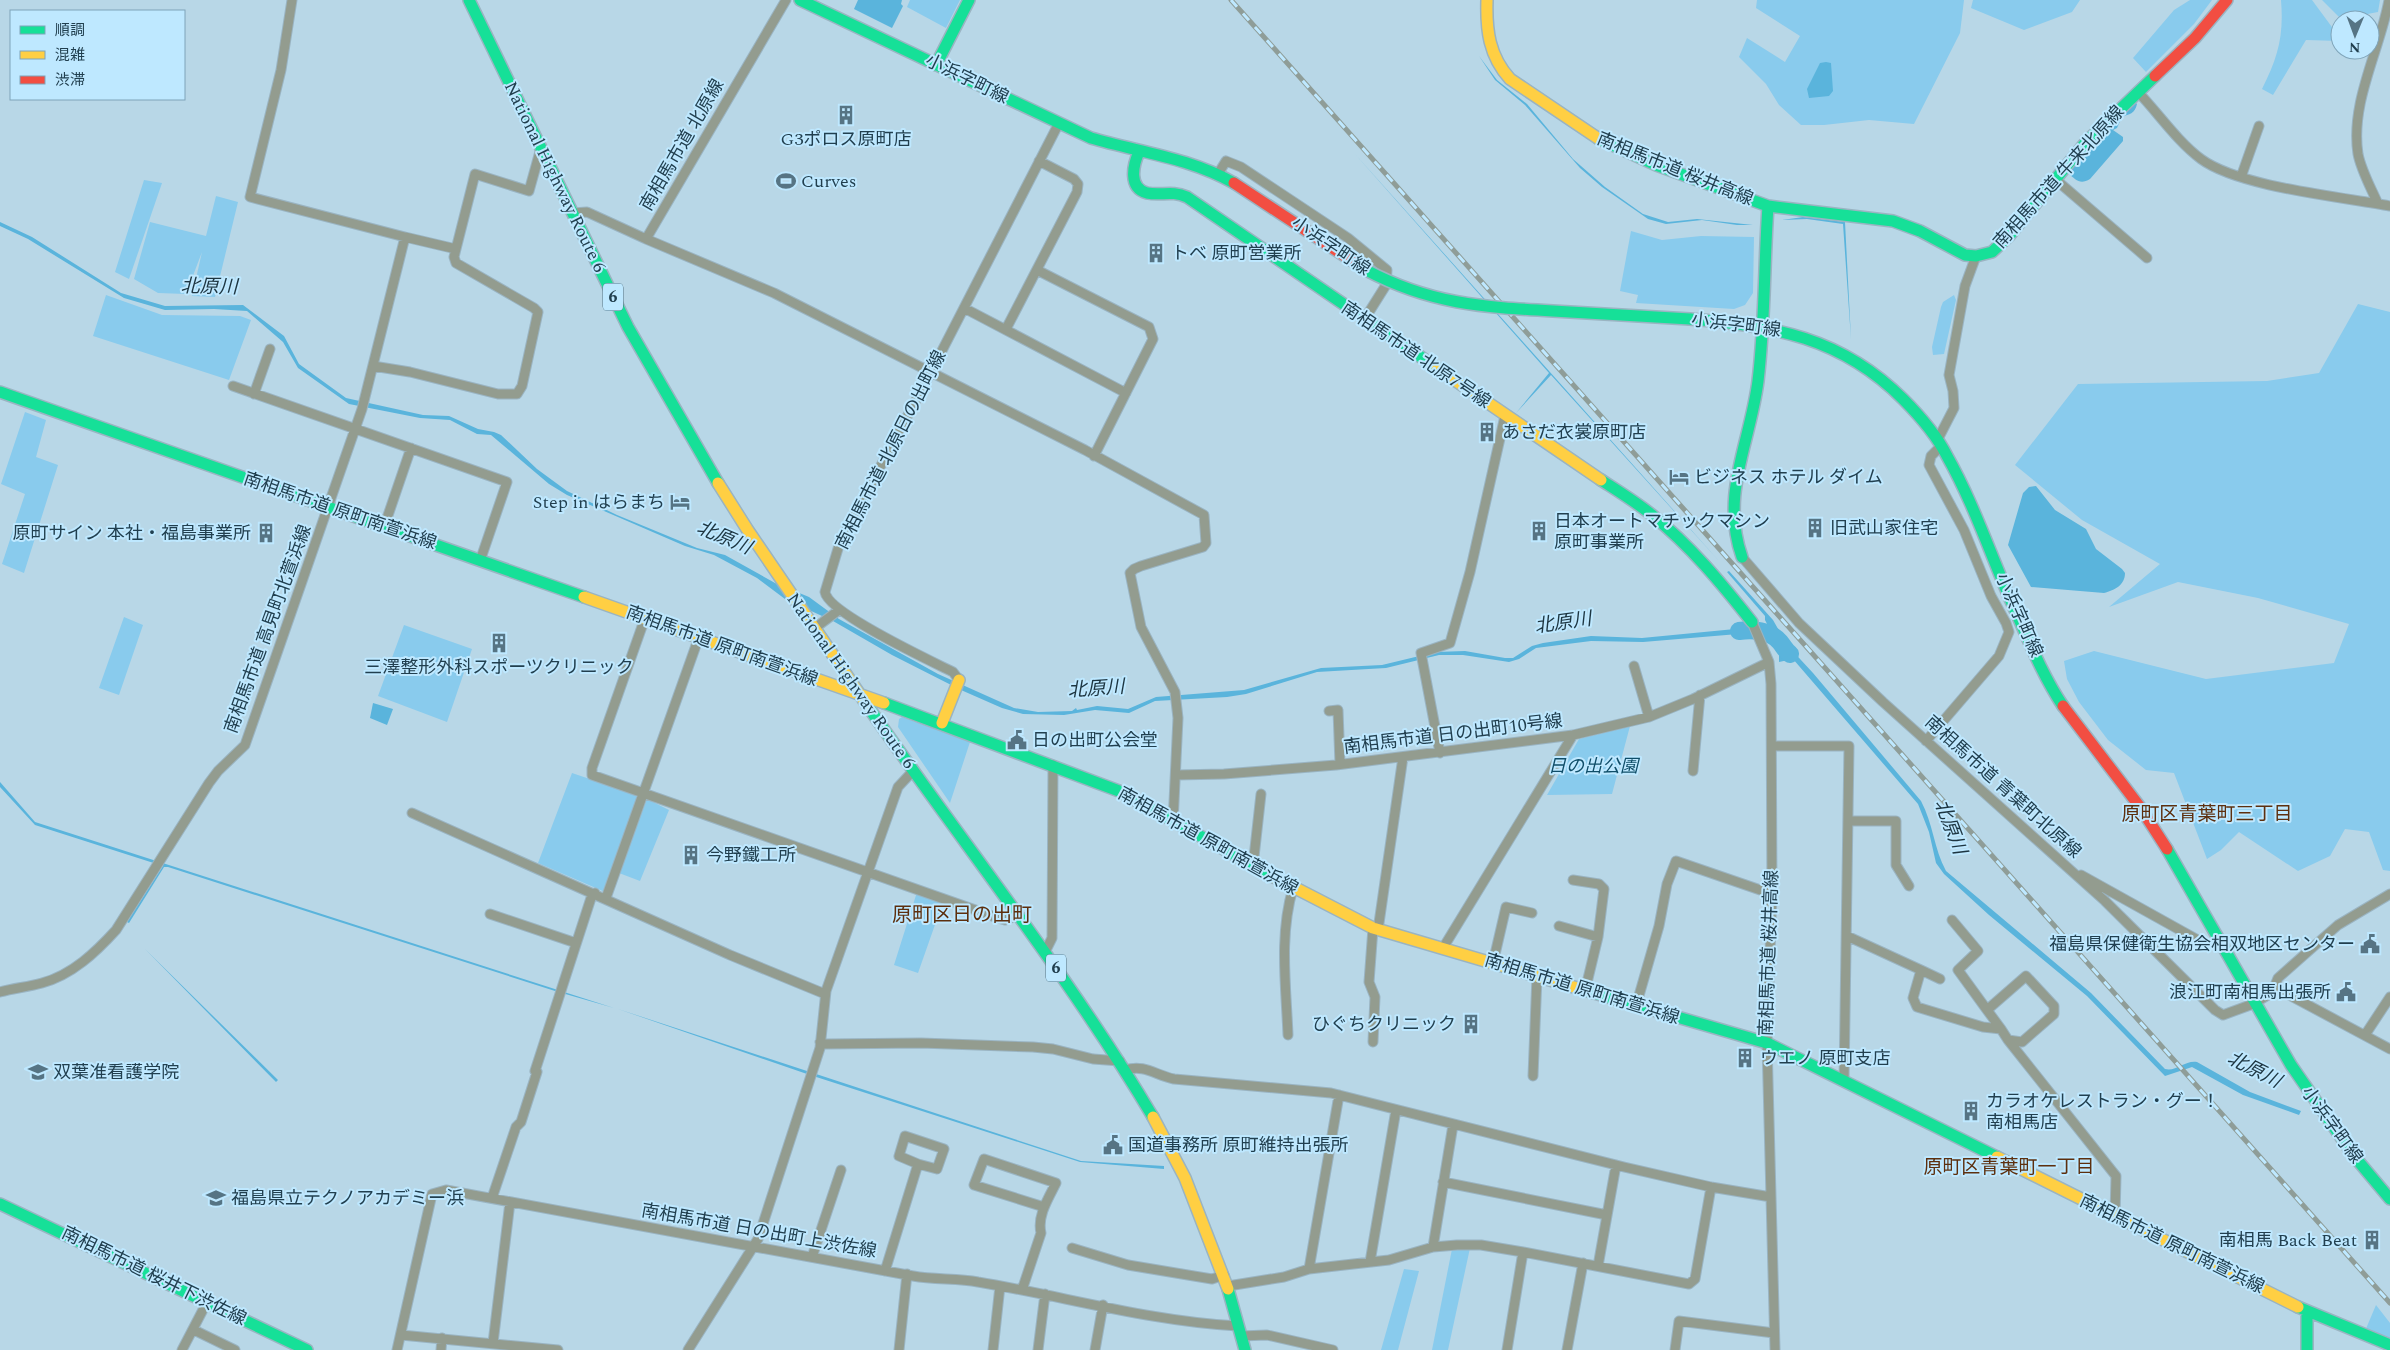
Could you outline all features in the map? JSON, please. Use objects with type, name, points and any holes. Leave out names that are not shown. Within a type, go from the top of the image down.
[{"type":"main road","name":"National Highway Route 6","points":[[469,0],[628,327],[677,414],[747,529],[913,771],[1045,952],[1122,1066],[1164,1135],[1185,1178],[1226,1280],[1245,1350]]},
{"type":"main road","name":"小浜字町線","points":[[800,0],[1091,138],[1138,152],[1174,158],[1218,174],[1252,192],[1366,270],[1410,292],[1458,304],[1761,325],[1783,329],[1818,341],[1857,361],[1890,386],[1920,416],[1940,443],[1958,479],[2047,680],[2077,727],[2128,788],[2153,826],[2253,1004],[2312,1100],[2345,1146],[2388,1194]]},
{"type":"main road","points":[[936,65],[969,0]]},
{"type":"main road","name":"南相馬市道 桜井高線","points":[[1487,0],[1489,45],[1502,72],[1510,79],[1593,136],[1611,146],[1665,169],[1768,206],[1756,396],[1743,445],[1734,496],[1734,539],[1742,557]]},
{"type":"main road","name":"南相馬市道 牛来北原線","points":[[1768,206],[1893,221],[1920,231],[1961,254],[1984,255],[1998,248],[2086,142],[2195,38],[2227,0]]},
{"type":"main road","name":"南相馬市道 北原7号線","points":[[1138,152],[1134,163],[1134,181],[1143,192],[1151,194],[1166,190],[1179,192],[1651,514],[1713,574]]},
{"type":"main road","name":"南相馬市道 原町南萱浜線","points":[[0,392],[645,618],[738,653],[942,723],[1112,787],[1173,823],[1293,888],[1376,929],[1767,1043],[2307,1311],[2390,1346]]},
{"type":"main road","name":"南相馬市道 桜井高線","points":[[1713,574],[1752,622]]},
{"type":"main road","name":"南相馬市道 北原日の出町線","points":[[942,723],[959,680]]},
{"type":"main road","name":"南相馬市道 桜井下渋佐線","points":[[0,1204],[307,1350]]},
{"type":"main road","points":[[2307,1311],[2307,1350]]},
{"type":"street","points":[[292,0],[281,70],[250,197],[456,249]]},
{"type":"street","name":"南相馬市道 北原線","points":[[573,212],[587,212],[646,239],[786,0]]},
{"type":"street","points":[[2378,204],[2359,156],[2357,130],[2362,100],[2389,0]]},
{"type":"street","points":[[2138,92],[2201,160],[2241,177],[2284,187],[2390,206]]},
{"type":"street","name":"南相馬市道 北原日の出町線","points":[[959,680],[953,672],[838,612],[827,599],[825,592],[840,542],[932,372],[1058,123]]},
{"type":"street","points":[[2241,177],[2259,126]]},
{"type":"street","points":[[405,237],[373,366],[410,372],[498,394],[517,394],[522,386],[538,312],[456,263],[454,257],[475,174],[529,191],[541,148]]},
{"type":"street","points":[[1006,329],[1078,192],[1078,184],[1074,179],[1039,161]]},
{"type":"street","points":[[1218,174],[1226,161],[1241,168],[1348,238],[1387,270],[1386,285],[1364,320]]},
{"type":"street","points":[[2055,179],[2147,258]]},
{"type":"street","points":[[646,239],[774,293],[932,372],[1204,515],[1206,543],[1203,547],[1140,566],[1130,574],[1141,627],[1175,692],[1177,704],[1176,775],[1173,823]]},
{"type":"street","points":[[1926,741],[1999,656],[2008,637],[2007,628],[1990,596],[1964,530],[1929,464],[1954,408],[1953,391],[1948,375],[1965,286],[1976,256]]},
{"type":"street","points":[[1038,270],[1150,327],[1153,339],[1094,456]]},
{"type":"street","points":[[964,308],[1126,392]]},
{"type":"street","points":[[254,394],[270,349]]},
{"type":"street","name":"南相馬市道 高見町北萱浜線","points":[[0,992],[44,983],[73,970],[100,948],[116,930],[218,770],[245,745],[362,409],[373,366]]},
{"type":"street","points":[[233,386],[507,482],[480,561]]},
{"type":"street","points":[[1440,753],[1422,657],[1450,643],[1470,572],[1505,416]]},
{"type":"street","points":[[384,527],[411,448]]},
{"type":"street","name":"南相馬市道 青葉町北原線","points":[[1742,557],[1799,623],[1926,741],[2072,871],[2215,1010],[2222,1015],[2253,1004]]},
{"type":"street","points":[[811,623],[827,620],[838,612]]},
{"type":"street","points":[[645,618],[592,768],[592,775],[1004,920],[1018,915]]},
{"type":"street","name":"南相馬市道 桜井高線","points":[[1752,622],[1769,662],[1772,746],[1772,894],[1767,1043],[1775,1350]]},
{"type":"street","points":[[2007,628],[2023,626]]},
{"type":"street","points":[[606,898],[698,637]]},
{"type":"street","name":"南相馬市道 日の出町10号線","points":[[1176,775],[1224,774],[1340,764],[1573,735],[1649,717],[1769,662]]},
{"type":"street","points":[[1634,666],[1649,717]]},
{"type":"street","points":[[1692,771],[1700,695]]},
{"type":"street","points":[[1329,711],[1338,710],[1340,764]]},
{"type":"street","points":[[1443,948],[1573,735]]},
{"type":"street","points":[[1772,746],[1849,746],[1844,1081]]},
{"type":"street","points":[[1373,1042],[1375,998],[1369,982],[1403,757]]},
{"type":"street","points":[[1045,952],[1052,938],[1053,765]]},
{"type":"street","points":[[690,1349],[754,1246],[820,1042],[825,994],[898,787],[913,771]]},
{"type":"street","points":[[1253,866],[1261,794]]},
{"type":"street","points":[[412,813],[595,893],[730,956],[825,994]]},
{"type":"street","points":[[1849,821],[1896,820],[1896,866],[1909,886]]},
{"type":"street","points":[[1636,1006],[1654,944],[1667,884],[1676,862],[1772,894]]},
{"type":"street","points":[[2072,871],[2119,894],[2205,944]]},
{"type":"street","points":[[1573,880],[1599,884],[1604,889],[1598,937],[1585,991]]},
{"type":"street","points":[[1288,1035],[1285,930],[1293,888]]},
{"type":"street","points":[[492,1198],[516,1127],[521,1122],[576,943],[591,898],[595,893]]},
{"type":"street","points":[[2390,894],[2353,914],[2332,930],[2278,978],[2276,983],[2278,989],[2390,1049]]},
{"type":"street","points":[[1493,963],[1506,907],[1532,912]]},
{"type":"street","points":[[490,914],[576,943]]},
{"type":"street","points":[[1952,920],[1978,950],[1958,970],[2008,1040],[2116,1176],[2115,1216]]},
{"type":"street","points":[[1559,926],[1598,937]]},
{"type":"street","points":[[1847,936],[1940,979]]},
{"type":"street","points":[[1921,970],[1913,998],[1917,1007],[1983,1027],[2001,1030]]},
{"type":"street","points":[[1533,1076],[1537,976]]},
{"type":"street","points":[[1987,1010],[2026,976],[2054,1006],[2054,1014],[2022,1042],[2008,1040]]},
{"type":"street","points":[[2253,1004],[2278,989]]},
{"type":"street","points":[[2365,1035],[2390,997]]},
{"type":"street","points":[[820,1042],[825,1044],[921,1043],[1053,1049],[1122,1066],[1142,1067],[1161,1076],[1339,1095],[1616,1165],[1712,1187],[1771,1197]]},
{"type":"street","points":[[1309,1269],[1339,1095]]},
{"type":"street","points":[[1370,1262],[1396,1110]]},
{"type":"street","points":[[1433,1247],[1453,1125]]},
{"type":"street","points":[[905,1136],[944,1149],[938,1169],[918,1164],[899,1156],[905,1136]]},
{"type":"street","points":[[1022,1290],[1040,1234],[1039,1225],[1044,1207],[1056,1183],[984,1159],[974,1185],[1044,1207]]},
{"type":"street","points":[[885,1271],[918,1164]]},
{"type":"street","points":[[1598,1266],[1616,1165]]},
{"type":"street","points":[[812,1257],[841,1170]]},
{"type":"street","points":[[1443,1182],[1607,1215]]},
{"type":"street","points":[[1072,1248],[1128,1265],[1226,1280],[1284,1277],[1309,1269],[1389,1260],[1433,1247],[1481,1245],[1689,1284],[1695,1279],[1712,1187]]},
{"type":"street","name":"南相馬市道 日の出町上渋佐線","points":[[398,1350],[432,1194],[446,1190],[936,1280],[975,1281],[1267,1335],[1333,1350]]},
{"type":"street","points":[[493,1343],[510,1202]]},
{"type":"street","points":[[1507,1350],[1522,1252]]},
{"type":"street","points":[[1567,1350],[1583,1263]]},
{"type":"street","points":[[898,1350],[907,1274]]},
{"type":"street","points":[[994,1350],[1000,1286]]},
{"type":"street","points":[[1038,1350],[1045,1294]]},
{"type":"street","points":[[182,1350],[207,1302]]},
{"type":"street","points":[[1095,1350],[1103,1305]]},
{"type":"street","points":[[1675,1350],[1679,1321],[1774,1333]]},
{"type":"street","points":[[194,1330],[235,1350]]},
{"type":"street","points":[[401,1335],[558,1350]]},
{"type":"street","points":[[441,1350],[442,1338]]},
{"type":"green space","points":[[910,0],[960,0],[946,28],[907,7]]},
{"type":"green space","points":[[1757,0],[1964,0],[1960,33],[1914,124],[1869,120],[1824,125],[1801,125],[1779,105],[1766,84],[1739,57],[1747,38],[1785,62],[1800,36],[1756,8]]},
{"type":"green space","points":[[1973,0],[2080,0],[2072,12],[2024,30],[1971,8]]},
{"type":"green space","points":[[2190,0],[2212,0],[2194,24],[2146,72],[2133,58],[2174,10]]},
{"type":"green space","points":[[2281,0],[2312,0],[2330,24],[2330,41],[2306,40],[2273,95],[2262,89],[2279,46],[2282,13]]},
{"type":"green space","points":[[2322,0],[2380,0],[2378,10],[2332,10]]},
{"type":"green space","points":[[144,180],[162,183],[129,279],[115,272]]},
{"type":"green space","points":[[216,196],[238,202],[215,297],[192,296],[202,252],[186,294],[158,293],[134,279],[150,222],[206,236]]},
{"type":"green space","points":[[1631,231],[1662,240],[1701,236],[1754,237],[1753,293],[1745,305],[1734,309],[1636,303],[1638,295],[1620,291]]},
{"type":"green space","points":[[106,295],[162,315],[240,316],[251,320],[229,380],[93,336]]},
{"type":"green space","points":[[1954,295],[1956,300],[1944,354],[1933,355],[1932,347],[1941,307],[1943,302]]},
{"type":"green space","points":[[2358,304],[2390,312],[2390,871],[2383,870],[2369,832],[2345,829],[2330,856],[2298,871],[2239,832],[2221,850],[2207,859],[2174,773],[2146,770],[2108,740],[2079,702],[2067,679],[2064,661],[2094,651],[2206,679],[2334,663],[2349,624],[2258,598],[2178,582],[2109,607],[2160,564],[2082,520],[2015,465],[2078,384],[2267,381],[2319,373]]},
{"type":"green space","points":[[25,412],[46,420],[36,457],[58,465],[24,573],[2,564],[25,494],[1,484]]},
{"type":"green space","points":[[124,617],[143,625],[119,695],[99,688]]},
{"type":"green space","points":[[404,625],[472,649],[447,722],[378,696]]},
{"type":"green space","points":[[902,717],[970,742],[950,803],[898,727],[899,719]]},
{"type":"green space","name":"日の出公園","points":[[1630,726],[1612,794],[1547,795],[1579,739]]},
{"type":"green space","points":[[572,773],[640,796],[605,892],[538,863]]},
{"type":"green space","points":[[647,799],[669,810],[640,881],[619,873]]},
{"type":"green space","points":[[917,892],[943,902],[918,973],[894,965]]},
{"type":"green space","points":[[1470,1248],[1448,1350],[1432,1350],[1452,1249]]},
{"type":"green space","points":[[1404,1269],[1419,1271],[1398,1350],[1381,1350]]},
{"type":"green space","points":[[2376,1305],[2390,1323],[2390,1339],[2365,1331]]},
{"type":"shaded area","points":[[858,0],[902,0],[901,4],[903,6],[892,28],[854,9]]},
{"type":"shaded area","points":[[1479,56],[1497,80],[1527,104],[1573,159],[1605,187],[1643,214],[1668,222],[1697,219],[1753,225],[1737,225],[1702,220],[1666,224],[1648,219],[1602,187],[1580,168],[1525,105],[1495,80]]},
{"type":"shaded area","points":[[1820,63],[1831,63],[1833,91],[1829,96],[1809,98],[1807,89]]},
{"type":"shaded area","points":[[2135,102],[2137,104],[2135,110],[2122,117],[2117,128],[2113,130],[2123,137],[2123,141],[2090,179],[2083,182],[2076,180],[2068,173],[2094,143]]},
{"type":"shaded area","points":[[1355,154],[1719,561],[1551,375],[1516,413],[1549,373]]},
{"type":"shaded area","points":[[1803,217],[1845,222],[1851,339],[1843,224],[1807,219],[1782,220]]},
{"type":"shaded area","points":[[0,222],[32,237],[121,293],[165,306],[243,305],[284,336],[299,364],[346,398],[423,415],[449,416],[478,429],[501,435],[537,469],[567,491],[617,515],[697,548],[725,555],[775,583],[809,597],[839,619],[938,674],[1014,708],[1038,712],[1072,711],[1076,708],[1077,710],[1097,706],[1128,709],[1156,697],[1244,690],[1321,668],[1382,665],[1436,652],[1465,651],[1513,658],[1532,646],[1591,636],[1642,638],[1735,629],[1746,626],[1750,633],[1643,642],[1591,641],[1536,648],[1519,659],[1509,662],[1463,655],[1439,655],[1386,668],[1317,672],[1246,694],[1227,697],[1155,701],[1129,713],[1095,710],[1064,715],[1023,714],[1002,708],[961,690],[892,655],[833,621],[785,599],[757,578],[714,555],[685,546],[567,495],[549,484],[491,435],[477,434],[450,420],[420,418],[349,404],[298,368],[283,342],[247,311],[214,309],[165,310],[124,298],[28,239],[0,226]]},
{"type":"shaded area","points":[[2036,486],[2055,510],[2086,529],[2096,549],[2122,569],[2125,577],[2119,586],[2104,593],[2031,587],[2008,545],[2023,493],[2029,487]]},
{"type":"shaded area","points":[[1729,571],[1773,620],[1788,646],[1921,801],[1946,871],[2091,993],[2165,1069],[2173,1069],[2188,1063],[2197,1062],[2250,1092],[2301,1111],[2299,1115],[2243,1095],[2192,1067],[2165,1076],[2087,996],[1989,915],[1944,874],[1936,863],[1929,832],[1918,804],[1793,659],[1779,662],[1779,647],[1765,620],[1765,616],[1727,572]]},
{"type":"shaded area","points":[[373,703],[393,709],[387,725],[370,718]]},
{"type":"shaded area","points":[[0,782],[35,822],[614,1008],[555,991],[168,867],[164,867],[129,923],[127,922],[163,866],[35,825],[0,787]]},
{"type":"shaded area","points":[[145,949],[278,1080],[276,1082]]},
{"type":"shaded area","points":[[618,1009],[1081,1161],[1164,1166],[1164,1169],[1080,1162],[807,1074]]},
{"type":"waterway","name":"北原川","points":[[1739,631],[1755,630],[1771,635],[1790,654]]},
{"type":"railway","points":[[1231,0],[2390,1303]]},
{"type":"traffic: fast","points":[[469,0],[628,327],[718,483]]},
{"type":"traffic: fast","points":[[800,0],[1091,138],[1182,161],[1217,174],[1234,183]]},
{"type":"traffic: fast","points":[[936,65],[969,0]]},
{"type":"traffic: fast","points":[[1768,206],[1893,221],[1920,231],[1965,255],[1976,256],[1992,252],[2009,236],[2086,142],[2155,76]]},
{"type":"traffic: fast","points":[[1599,139],[1656,165],[1768,206],[1758,381],[1735,490],[1736,534],[1742,557]]},
{"type":"traffic: fast","points":[[1139,152],[1135,163],[1134,176],[1137,186],[1141,190],[1147,193],[1171,193],[1187,197],[1437,368]]},
{"type":"traffic: fast","points":[[1366,270],[1412,290],[1457,302],[1527,309],[1690,319]]},
{"type":"traffic: fast","points":[[1690,319],[1778,331],[1805,338],[1831,348],[1855,361],[1879,378],[1909,405],[1938,440],[1956,473],[2035,654],[2063,706]]},
{"type":"traffic: fast","points":[[0,392],[584,597]]},
{"type":"traffic: fast","points":[[1601,480],[1646,510],[1679,539],[1717,579],[1752,622]]},
{"type":"traffic: fast","points":[[884,703],[1119,791],[1274,877]]},
{"type":"traffic: fast","points":[[869,708],[1051,961],[1153,1117]]},
{"type":"traffic: fast","points":[[2167,849],[2291,1065],[2354,1156],[2390,1199]]},
{"type":"traffic: fast","points":[[1584,990],[1767,1043],[1997,1157]]},
{"type":"traffic: fast","points":[[0,1204],[307,1350]]},
{"type":"traffic: fast","points":[[1228,1289],[1245,1350]]},
{"type":"traffic: fast","points":[[2298,1307],[2390,1345]]},
{"type":"traffic: fast","points":[[2307,1311],[2307,1350]]},
{"type":"traffic: slow","points":[[1487,0],[1487,22],[1490,42],[1497,61],[1510,79],[1599,139]]},
{"type":"traffic: slow","points":[[1437,368],[1601,480]]},
{"type":"traffic: slow","points":[[718,483],[747,529],[869,708]]},
{"type":"traffic: slow","points":[[584,597],[884,703]]},
{"type":"traffic: slow","points":[[942,723],[959,680]]},
{"type":"traffic: slow","points":[[1274,877],[1373,928],[1584,990]]},
{"type":"traffic: slow","points":[[1153,1117],[1185,1178],[1228,1289]]},
{"type":"traffic: slow","points":[[1997,1157],[2298,1307]]},
{"type":"traffic: jam","points":[[2155,76],[2195,38],[2227,0]]},
{"type":"traffic: jam","points":[[1234,183],[1366,270]]},
{"type":"traffic: jam","points":[[2063,706],[2140,807],[2167,849]]},
{"type":"place","name":"G3ポロス原町店","points":[[846,115]]},
{"type":"place","name":"Curves","points":[[786,181]]},
{"type":"place","name":"トベ 原町営業所","points":[[1156,253]]},
{"type":"place","name":"あさだ衣裳原町店","points":[[1487,432]]},
{"type":"place","name":"ビジネス ホテル ダイム","points":[[1679,477]]},
{"type":"place","name":"Step in はらまち","points":[[680,502]]},
{"type":"place","name":"旧武山家住宅","points":[[1815,528]]},
{"type":"place","name":"日本オートマチックマシン 原町事業所","points":[[1539,531]]},
{"type":"place","name":"原町サイン 本社・福島事業所","points":[[266,533]]},
{"type":"place","name":"三澤整形外科スポーツクリニック","points":[[499,643]]},
{"type":"place","name":"日の出町公会堂","points":[[1017,740]]},
{"type":"place","name":"今野鐵工所","points":[[691,855]]},
{"type":"place","name":"福島県保健衛生協会相双地区センター","points":[[2370,944]]},
{"type":"place","name":"浪江町南相馬出張所","points":[[2346,992]]},
{"type":"place","name":"ひぐちクリニック","points":[[1471,1024]]},
{"type":"place","name":"ウエノ 原町支店","points":[[1745,1058]]},
{"type":"place","name":"双葉准看護学院","points":[[38,1072]]},
{"type":"place","name":"カラオケレストラン・グー！ 南相馬店","points":[[1971,1111]]},
{"type":"place","name":"国道事務所 原町維持出張所","points":[[1113,1145]]},
{"type":"place","name":"福島県立テクノアカデミー浜","points":[[216,1198]]},
{"type":"place","name":"南相馬 Back Beat","points":[[2372,1240]]},
{"type":"district","name":"原町区青葉町三丁目","points":[[2207,814]]},
{"type":"district","name":"原町区日の出町","points":[[962,915]]},
{"type":"district","name":"原町区青葉町一丁目","points":[[2009,1167]]}]
